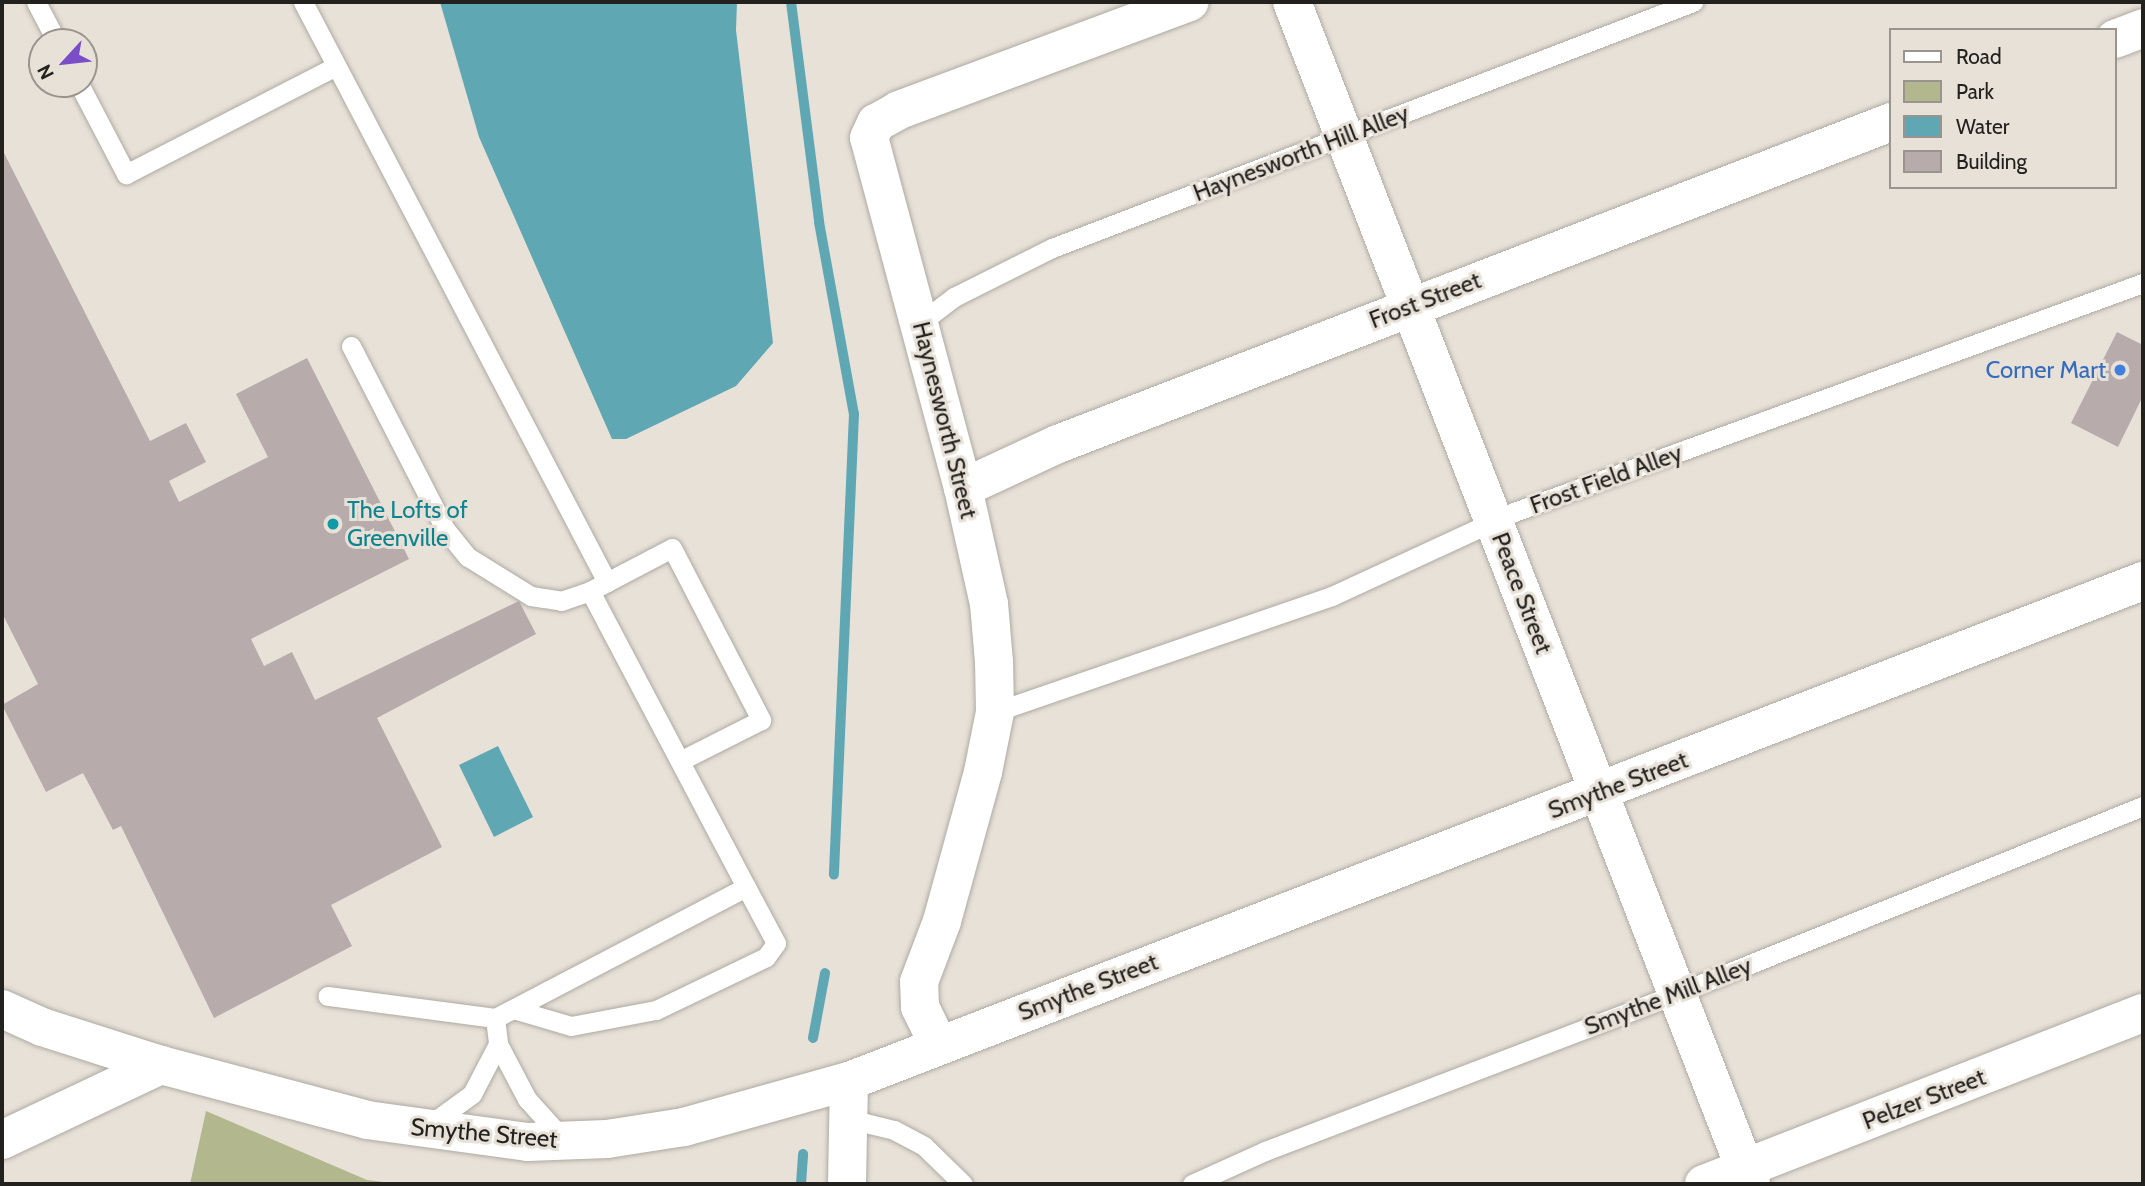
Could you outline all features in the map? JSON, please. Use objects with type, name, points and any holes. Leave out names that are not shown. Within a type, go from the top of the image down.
[{"type":"street","name":"Haynesworth Street","points":[[938,1044],[920,1007],[919,982],[946,909],[995,712],[989,604],[963,488],[920,323],[871,152],[870,138],[876,123],[899,110],[1190,2]]},
{"type":"street","name":"Peace Street","points":[[1292,2],[1347,135],[1410,306],[1748,1176]]},
{"type":"street","points":[[2117,38],[2143,28]]},
{"type":"street","name":"Frost Street","points":[[963,488],[1058,444],[1890,122]]},
{"type":"street","name":"Smythe Street","points":[[2,1009],[42,1027],[161,1065],[367,1120],[423,1130],[528,1142],[565,1141],[684,1127],[849,1081],[938,1044],[1600,793],[2143,581]]},
{"type":"street","name":"Pelzer Street","points":[[1704,1184],[1748,1176],[2143,1013]]},
{"type":"street","points":[[2,1140],[161,1065]]},
{"type":"street","points":[[847,1184],[849,1081]]},
{"type":"lane","points":[[36,2],[50,28]]},
{"type":"lane","points":[[303,2],[598,586],[680,761],[776,943],[766,957],[656,1010],[571,1026],[504,1013],[327,996]]},
{"type":"lane","name":"Haynesworth Hill Alley","points":[[920,323],[954,297],[1052,248],[1693,2]]},
{"type":"lane","points":[[86,98],[126,174],[336,65]]},
{"type":"lane","name":"Frost Field Alley","points":[[995,712],[1332,596],[1494,522],[2143,283]]},
{"type":"lane","points":[[351,346],[445,528],[468,557],[531,596],[561,601],[598,586],[672,548],[761,720],[680,761]]},
{"type":"lane","name":"Smythe Mill Alley","points":[[1192,1184],[1265,1151],[1678,993],[2143,806]]},
{"type":"lane","points":[[504,1013],[746,887]]},
{"type":"lane","points":[[423,1130],[472,1094],[498,1044],[504,1013]]},
{"type":"lane","points":[[498,1044],[527,1099],[565,1141]]},
{"type":"lane","points":[[849,1119],[894,1130],[924,1146],[963,1184]]},
{"type":"green space","points":[[206,1111],[367,1180],[400,1184],[190,1184]]},
{"type":"water","points":[[440,2],[737,2],[736,30],[773,343],[736,386],[626,439],[612,439],[479,137]]},
{"type":"water","points":[[498,746],[533,817],[494,837],[459,765]]},
{"type":"building","points":[[2,149],[150,441],[186,423],[206,462],[169,481],[179,502],[268,457],[236,394],[307,358],[409,559],[251,639],[264,666],[292,652],[315,700],[519,601],[536,634],[377,718],[442,847],[331,905],[352,946],[214,1018],[121,826],[113,830],[83,773],[46,792],[2,705],[38,684],[2,613]]},
{"type":"building","name":"Corner Mart","points":[[2117,332],[2143,345],[2143,396],[2118,447],[2071,423]]},
{"type":"waterway","points":[[791,2],[819,222],[854,414],[834,875]]},
{"type":"waterway","points":[[813,1038],[825,973]]},
{"type":"waterway","points":[[801,1184],[803,1154]]},
{"type":"place","name":"Corner Mart","points":[[2120,370]]},
{"type":"place","name":"The Lofts of Greenville","points":[[333,524]]}]
